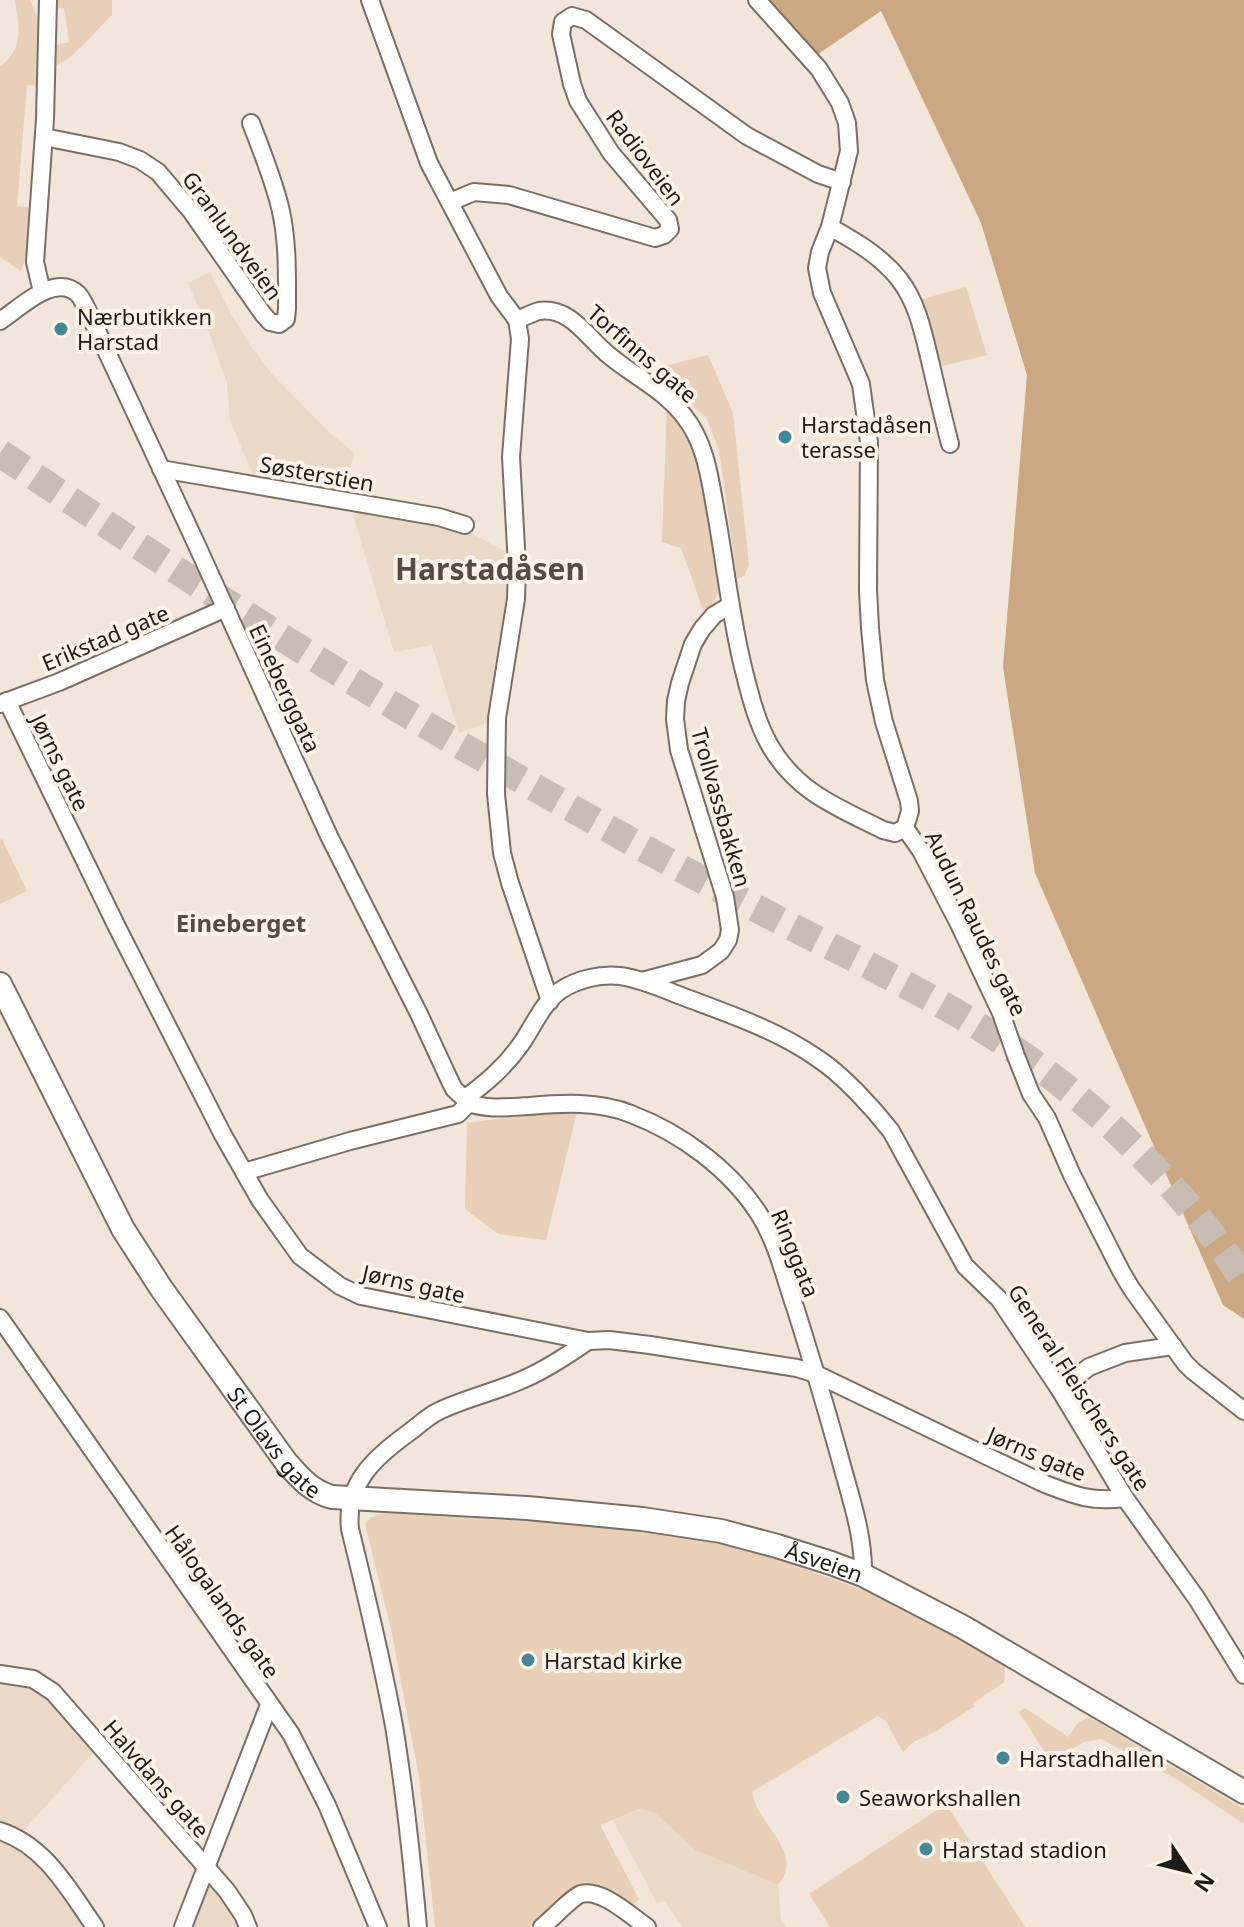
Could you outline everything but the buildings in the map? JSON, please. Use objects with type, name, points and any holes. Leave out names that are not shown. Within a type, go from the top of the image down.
[{"type":"street","points":[[0,321],[42,292],[35,262],[44,137],[48,0]]},
{"type":"street","points":[[370,0],[429,163],[499,296],[517,320],[520,339],[511,457],[516,599],[497,718],[496,794],[502,853],[550,1001]]},
{"type":"street","points":[[757,0],[819,69],[840,103],[847,123],[849,151],[830,227],[886,265],[911,297],[921,324],[950,444]]},
{"type":"street","name":"Radioveien","points":[[450,202],[474,192],[493,192],[655,238],[670,229],[668,220],[601,141],[578,101],[561,34],[563,22],[572,16],[586,20],[747,136],[818,174],[842,182]]},
{"type":"street","name":"Granlundveien","points":[[44,137],[107,149],[150,166],[191,211],[263,314],[270,322],[279,324],[286,319],[287,309],[284,230],[276,195],[251,123]]},
{"type":"street","name":"Audun Raudes gate","points":[[830,227],[817,268],[822,293],[861,384],[866,414],[870,486],[870,628],[878,699],[909,801],[910,811],[905,828],[921,851],[959,924],[1001,1013],[1031,1094],[1047,1118],[1121,1271],[1193,1371],[1244,1411]]},
{"type":"street","name":"Eineberggata","points":[[42,292],[57,286],[69,289],[78,294],[85,305],[329,836],[454,1089],[466,1101]]},
{"type":"street","name":"Torfinns gate","points":[[517,320],[550,311],[573,320],[610,356],[667,398],[685,417],[696,434],[709,474],[735,639],[752,703],[770,745],[799,784],[833,805],[883,830],[895,833],[905,828]]},
{"type":"street","name":"Søsterstien","points":[[161,469],[439,517],[465,525]]},
{"type":"street","name":"Trollvassbakken","points":[[642,981],[702,965],[721,951],[728,940],[730,930],[725,897],[679,750],[675,719],[680,683],[693,644],[714,615],[729,606]]},
{"type":"street","name":"Erikstad gate","points":[[3,702],[59,682],[226,608]]},
{"type":"street","name":"Jørns gate","points":[[3,702],[244,1172],[279,1229],[300,1256],[340,1286],[361,1296],[588,1341],[609,1340],[669,1347],[781,1364],[816,1374],[1045,1484],[1081,1498],[1125,1498]]},
{"type":"street","name":"General Fleischers gate","points":[[466,1101],[500,1070],[561,990],[598,976],[620,976],[642,981],[745,1020],[819,1059],[876,1112],[891,1131],[965,1266],[999,1299],[1060,1390],[1125,1498],[1197,1599],[1244,1675]]},
{"type":"street","name":"St Olavs gate","points":[[0,984],[112,1208],[146,1266],[301,1480],[321,1494],[350,1499],[350,1529],[378,1644],[394,1728],[418,1927]]},
{"type":"street","points":[[244,1172],[458,1114],[466,1101]]},
{"type":"street","name":"Ringgata","points":[[466,1101],[497,1108],[576,1104],[604,1106],[629,1113],[658,1126],[711,1161],[734,1182],[759,1215],[781,1266],[816,1374],[860,1530],[863,1575]]},
{"type":"street","name":"Hålogalands gate","points":[[0,1318],[291,1734],[327,1805],[378,1927]]},
{"type":"street","points":[[350,1499],[371,1464],[436,1413],[524,1379],[588,1341]]},
{"type":"street","points":[[1060,1390],[1089,1367],[1125,1353],[1173,1346]]},
{"type":"street","name":"Åsveien","points":[[350,1499],[527,1508],[642,1519],[721,1531],[777,1546],[863,1575],[963,1627],[1244,1792]]},
{"type":"street","name":"Halvdans gate","points":[[0,1674],[33,1679],[53,1692],[227,1891],[248,1927]]},
{"type":"street","points":[[183,1927],[269,1705]]},
{"type":"street","points":[[0,1831],[35,1850],[60,1877],[95,1927]]},
{"type":"street","points":[[542,1927],[579,1894],[591,1893],[605,1897],[647,1927]]},
{"type":"shaded area","points":[[15,0],[30,0],[40,25],[38,86],[27,85],[17,206],[31,208],[28,250],[21,271],[0,257],[0,67],[17,44],[19,28]]},
{"type":"shaded area","points":[[53,0],[112,0],[112,15],[76,52],[53,66],[53,46],[69,42],[64,8],[53,9]]},
{"type":"shaded area","points":[[765,0],[1244,0],[1244,1319],[1223,1305],[1035,873],[1003,667],[1027,375],[981,223],[881,11],[811,59]]},
{"type":"shaded area","points":[[210,272],[231,314],[272,374],[354,453],[344,492],[252,473],[230,420],[227,383],[188,283]]},
{"type":"shaded area","points":[[966,287],[987,355],[938,367],[919,300]]},
{"type":"shaded area","points":[[708,355],[733,413],[749,565],[744,576],[737,579],[719,450],[706,417],[694,407],[681,388],[652,369]]},
{"type":"shaded area","points":[[667,405],[696,446],[705,482],[721,582],[716,598],[705,615],[681,548],[662,542]]},
{"type":"shaded area","points":[[356,511],[452,524],[511,554],[510,593],[490,722],[459,733],[432,645],[394,652],[354,518]]},
{"type":"shaded area","points":[[0,840],[27,891],[0,904]]},
{"type":"shaded area","points":[[548,1112],[577,1112],[546,1240],[498,1234],[465,1209],[467,1123]]},
{"type":"shaded area","points":[[385,1513],[624,1528],[721,1544],[768,1556],[891,1600],[1005,1664],[1004,1682],[973,1703],[975,1706],[915,1741],[903,1752],[885,1720],[878,1716],[752,1792],[755,1803],[785,1854],[785,1874],[778,1885],[695,1850],[655,1813],[639,1809],[600,1825],[639,1899],[630,1907],[599,1889],[528,1927],[435,1927],[419,1777],[391,1629],[365,1524],[376,1515]]},
{"type":"shaded area","points":[[0,1678],[27,1681],[104,1741],[14,1841],[103,1927],[0,1927]]},
{"type":"shaded area","points":[[1025,1708],[1068,1737],[1077,1724],[1089,1717],[1244,1809],[1244,1824],[1178,1780],[1101,1739],[1084,1742],[1051,1762],[1019,1712]]},
{"type":"shaded area","name":"Harstad stadion","points":[[946,1804],[1025,1927],[830,1927],[809,1894]]},
{"type":"shaded area","points":[[640,1809],[655,1813],[695,1850],[778,1885],[781,1918],[786,1927],[682,1927],[665,1901],[657,1903],[613,1820]]},
{"type":"shaded area","points":[[211,1867],[249,1927],[189,1927]]},
{"type":"tunnel","points":[[0,453],[259,623],[458,744],[678,867],[928,997],[1017,1051],[1090,1108],[1157,1171],[1217,1242],[1244,1280]]},
{"type":"place","name":"Nærbutikken Harstad","points":[[61,329]]},
{"type":"place","name":"Harstadåsen terasse","points":[[785,437]]},
{"type":"place","name":"Harstad kirke","points":[[528,1660]]},
{"type":"place","name":"Harstadhallen","points":[[1003,1758]]},
{"type":"place","name":"Seaworkshallen","points":[[843,1797]]},
{"type":"place","name":"Harstad stadion","points":[[926,1849]]},
{"type":"district","name":"Harstadåsen","points":[[490,568]]},
{"type":"district","name":"Eineberget","points":[[241,922]]}]
